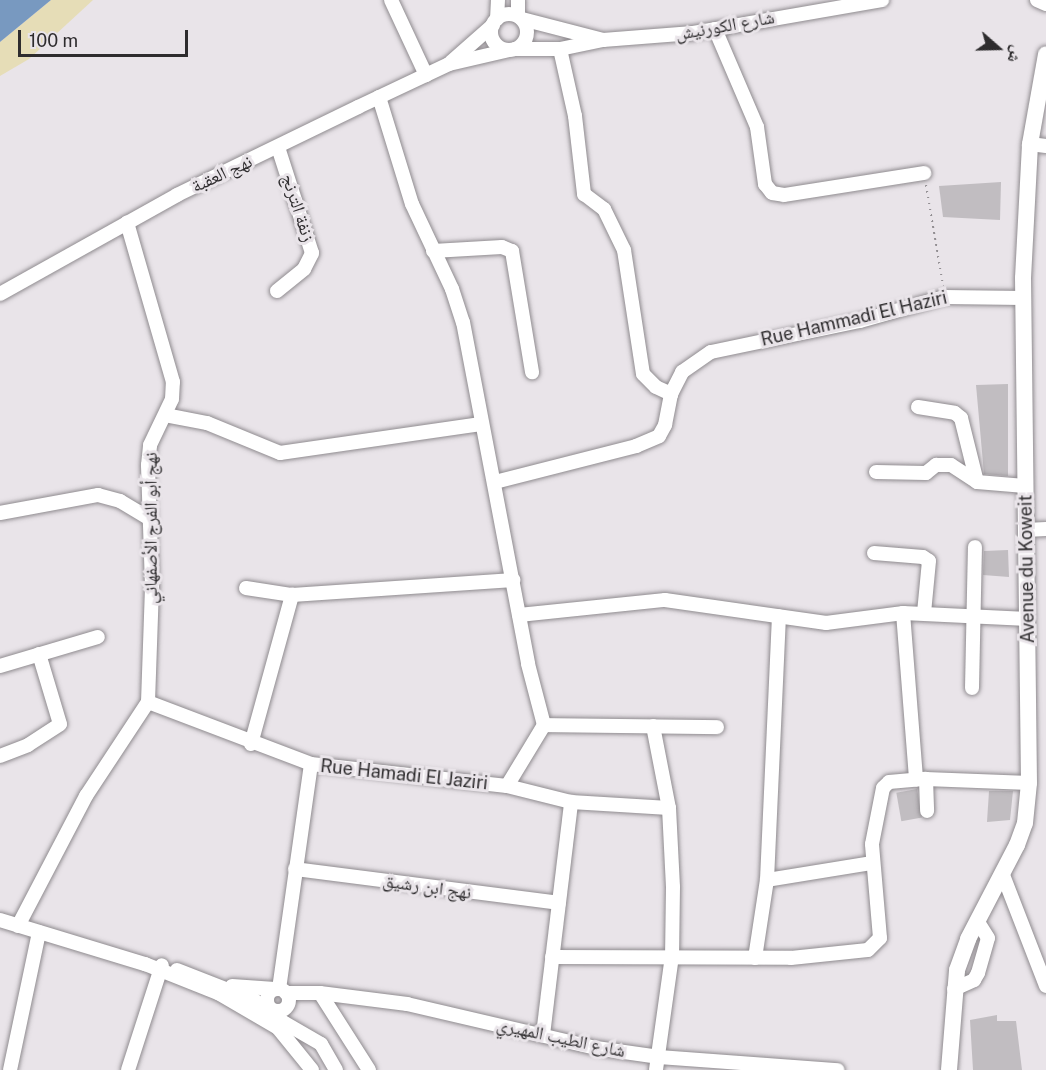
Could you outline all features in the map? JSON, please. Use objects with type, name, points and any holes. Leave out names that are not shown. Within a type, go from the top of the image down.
[{"type":"main road","name":"Avenue du Koweit","points":[[949,1070],[954,989],[962,953],[1003,875],[1025,822],[1029,783],[1023,298],[1046,54]]},
{"type":"street","points":[[390,0],[426,75]]},
{"type":"street","points":[[498,0],[496,44],[512,49]]},
{"type":"street","points":[[449,64],[497,20],[510,0]]},
{"type":"street","points":[[512,49],[526,38],[518,0]]},
{"type":"street","name":"شارع الكورنيش","points":[[603,40],[715,29],[864,1],[882,0]]},
{"type":"street","points":[[1037,0],[1046,4]]},
{"type":"street","points":[[497,20],[520,18],[603,40]]},
{"type":"street","points":[[715,29],[757,127],[765,184],[772,193],[784,195],[924,173]]},
{"type":"street","points":[[449,64],[512,49],[560,49],[603,40]]},
{"type":"street","points":[[495,482],[653,440],[663,431],[670,394],[656,387],[643,374],[624,250],[604,209],[584,194],[575,116],[560,49]]},
{"type":"street","name":"نهج العقبة","points":[[0,294],[127,223],[449,64]]},
{"type":"street","points":[[379,97],[412,204],[463,322],[519,615],[544,725],[507,786]]},
{"type":"street","name":"زنفة الترنج","points":[[277,291],[304,269],[312,253],[278,147]]},
{"type":"street","name":"نهج أبو الفرج الأصفهاني","points":[[127,223],[173,382],[172,399],[150,445],[148,702]]},
{"type":"street","points":[[433,251],[502,247],[512,251],[532,372]]},
{"type":"street","name":"Rue Hammadi El Haziri","points":[[670,394],[682,372],[711,352],[860,321],[945,297],[1023,298]]},
{"type":"street","points":[[918,407],[961,418],[977,482]]},
{"type":"street","points":[[165,415],[207,423],[280,453],[481,424]]},
{"type":"street","points":[[876,472],[926,473],[936,465],[951,465],[977,482],[1025,486]]},
{"type":"street","points":[[0,512],[98,495],[120,501],[150,519]]},
{"type":"street","points":[[1026,530],[1046,529]]},
{"type":"street","points":[[972,688],[975,547]]},
{"type":"street","points":[[874,553],[923,557],[929,561],[924,613]]},
{"type":"street","points":[[246,588],[292,595],[513,580]]},
{"type":"street","points":[[251,744],[292,595]]},
{"type":"street","points":[[519,615],[665,600],[826,623],[903,613],[1028,619]]},
{"type":"street","points":[[903,613],[921,779],[927,812]]},
{"type":"street","points":[[755,958],[767,880],[779,616]]},
{"type":"street","points":[[0,666],[98,637]]},
{"type":"street","points":[[0,756],[28,745],[60,724],[39,654]]},
{"type":"street","points":[[18,926],[86,796],[148,702]]},
{"type":"street","name":"Rue Hamadi El Jaziri","points":[[148,702],[251,744],[311,764],[507,786],[571,802],[669,808]]},
{"type":"street","points":[[544,725],[717,727]]},
{"type":"street","points":[[653,726],[669,808],[672,956],[657,1064]]},
{"type":"street","points":[[272,1015],[287,1005],[280,991],[311,764]]},
{"type":"street","points":[[552,957],[755,958],[837,954],[873,948],[880,938],[872,863],[879,796],[889,782],[921,779],[1029,783]]},
{"type":"street","points":[[543,1035],[571,802]]},
{"type":"street","points":[[767,880],[872,863]]},
{"type":"street","name":"نهج ابن رشيق","points":[[295,869],[558,903]]},
{"type":"street","points":[[1003,875],[1046,986]]},
{"type":"street","points":[[0,920],[221,985],[315,1039],[336,1070]]},
{"type":"street","points":[[10,1070],[39,932]]},
{"type":"street","points":[[161,969],[272,1015],[323,1070]]},
{"type":"street","points":[[128,1070],[161,969]]},
{"type":"street","name":"شارع الطيب المهيري","points":[[221,985],[320,993],[407,1004],[657,1064],[838,1070]]},
{"type":"street","points":[[320,993],[369,1070]]},
{"type":"street","points":[[272,1015],[312,1070]]},
{"type":"path","points":[[924,173],[945,297]]},
{"type":"sand","points":[[51,0],[93,0],[29,59],[0,76],[0,42]]},
{"type":"water","points":[[0,0],[51,0],[0,42]]},
{"type":"building","points":[[1001,182],[1000,220],[943,217],[939,186]]},
{"type":"building","points":[[1008,384],[1008,476],[984,474],[976,385]]},
{"type":"building","points":[[1008,550],[1009,577],[983,575],[984,551]]},
{"type":"building","points":[[917,789],[922,818],[901,821],[896,793]]},
{"type":"building","points":[[989,791],[1013,791],[1010,820],[987,822]]},
{"type":"building","points":[[997,1015],[997,1021],[1016,1021],[1022,1070],[973,1070],[970,1020]]}]
